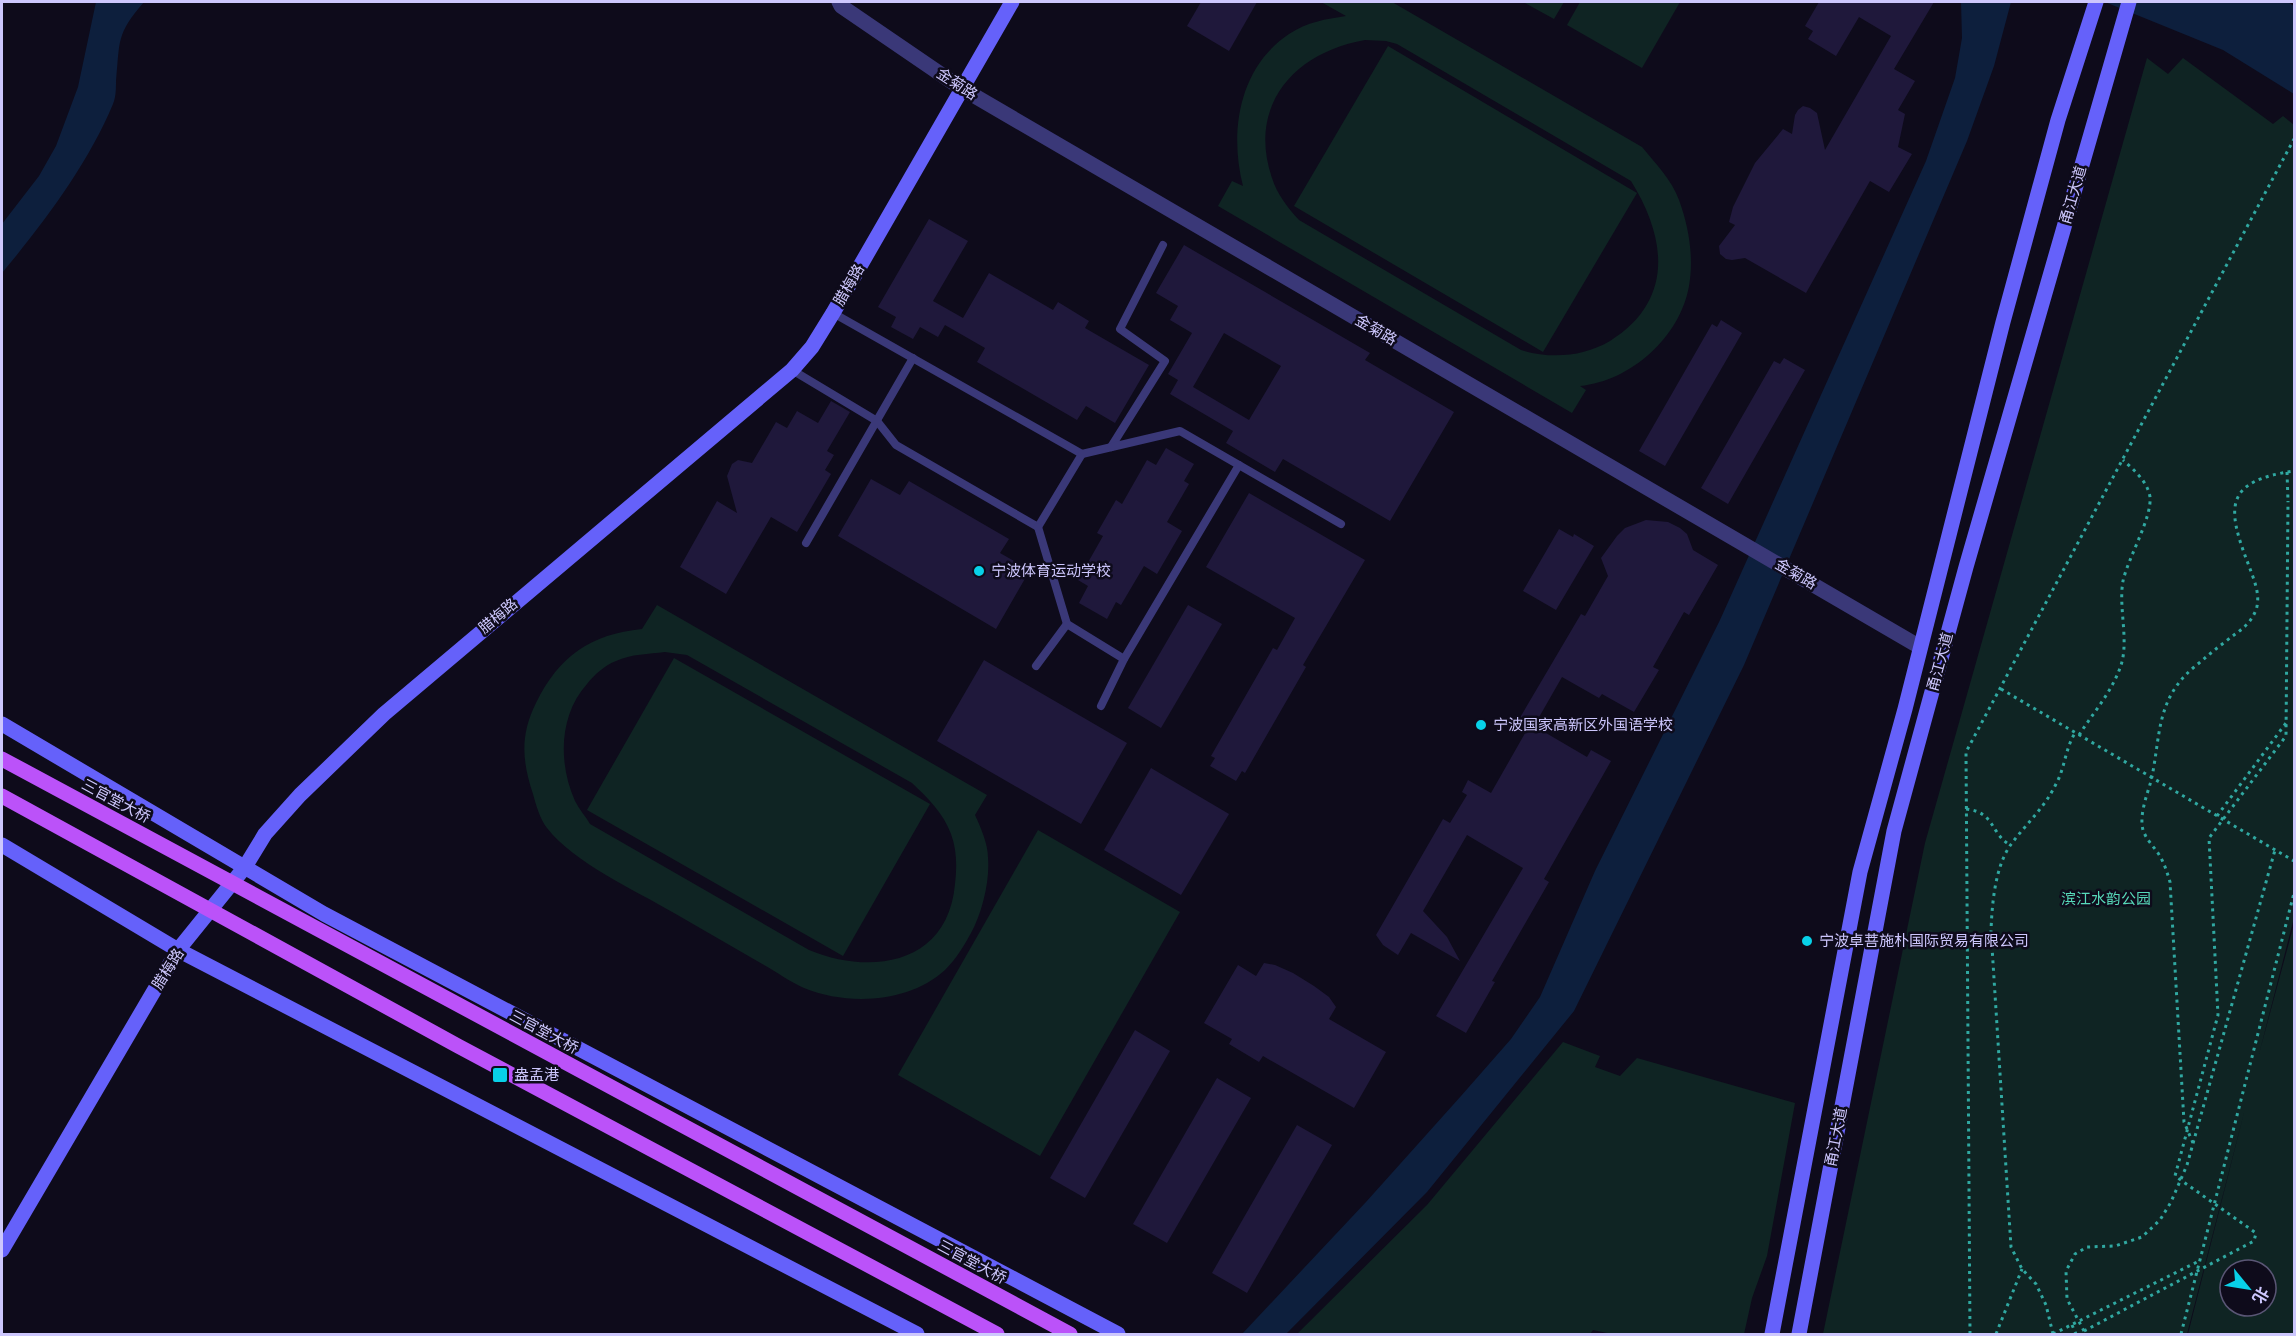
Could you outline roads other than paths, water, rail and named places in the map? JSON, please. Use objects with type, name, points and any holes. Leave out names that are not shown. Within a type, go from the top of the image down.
[{"type":"main road","name":"三官堂大桥","points":[[2,759],[1070,1335]]},
{"type":"main road","points":[[2,796],[458,1046],[997,1335]]},
{"type":"street","name":"金菊路","points":[[839,2],[841,6],[961,88],[1920,647]]},
{"type":"street","name":"腊梅路","points":[[2,1250],[178,950],[245,867],[265,834],[300,795],[384,714],[792,370],[812,347],[1012,2]]},
{"type":"street","name":"甬江大道","points":[[1799,1335],[1894,831],[1966,567],[2129,2]]},
{"type":"street","name":"甬江大道","points":[[1772,1335],[1860,872],[2003,322],[2058,120],[2094,8]]},
{"type":"street","points":[[2,724],[335,920],[1118,1335]]},
{"type":"street","points":[[2,845],[178,950],[917,1335]]},
{"type":"lane","points":[[1111,447],[1165,362],[1120,328],[1163,245]]},
{"type":"lane","points":[[833,313],[1082,454],[1180,431],[1341,524]]},
{"type":"lane","points":[[806,543],[913,358]]},
{"type":"lane","points":[[792,370],[877,421],[896,445],[1038,526],[1067,624],[1124,659]]},
{"type":"lane","points":[[1038,526],[1082,454]]},
{"type":"lane","points":[[1101,706],[1124,659],[1239,465]]},
{"type":"lane","points":[[1036,666],[1067,624]]},
{"type":"water","points":[[96,2],[144,2],[128,22],[121,38],[114,101],[78,171],[49,214],[2,273],[2,224],[39,176],[56,146],[78,87]]},
{"type":"water","points":[[1961,2],[2011,2],[1994,66],[1967,141],[1744,665],[1574,1011],[1427,1192],[1286,1334],[1242,1334],[1366,1202],[1461,1096],[1511,1039],[1540,997],[1595,871],[1720,620],[1926,161],[1955,78],[1962,38]]},
{"type":"water","points":[[2105,2],[2288,2],[2294,6],[2294,94],[2223,50]]},
{"type":"place","name":"宁波体育运动学校","points":[[979,571]]},
{"type":"place","name":"宁波国家高新区外国语学校","points":[[1481,725]]},
{"type":"place","name":"宁波卓菩施朴国际贸易有限公司","points":[[1807,941]]},
{"type":"place","name":"盎孟港","points":[[500,1075]]},
{"type":"park label","name":"滨江水韵公园","points":[[2106,899]]}]
